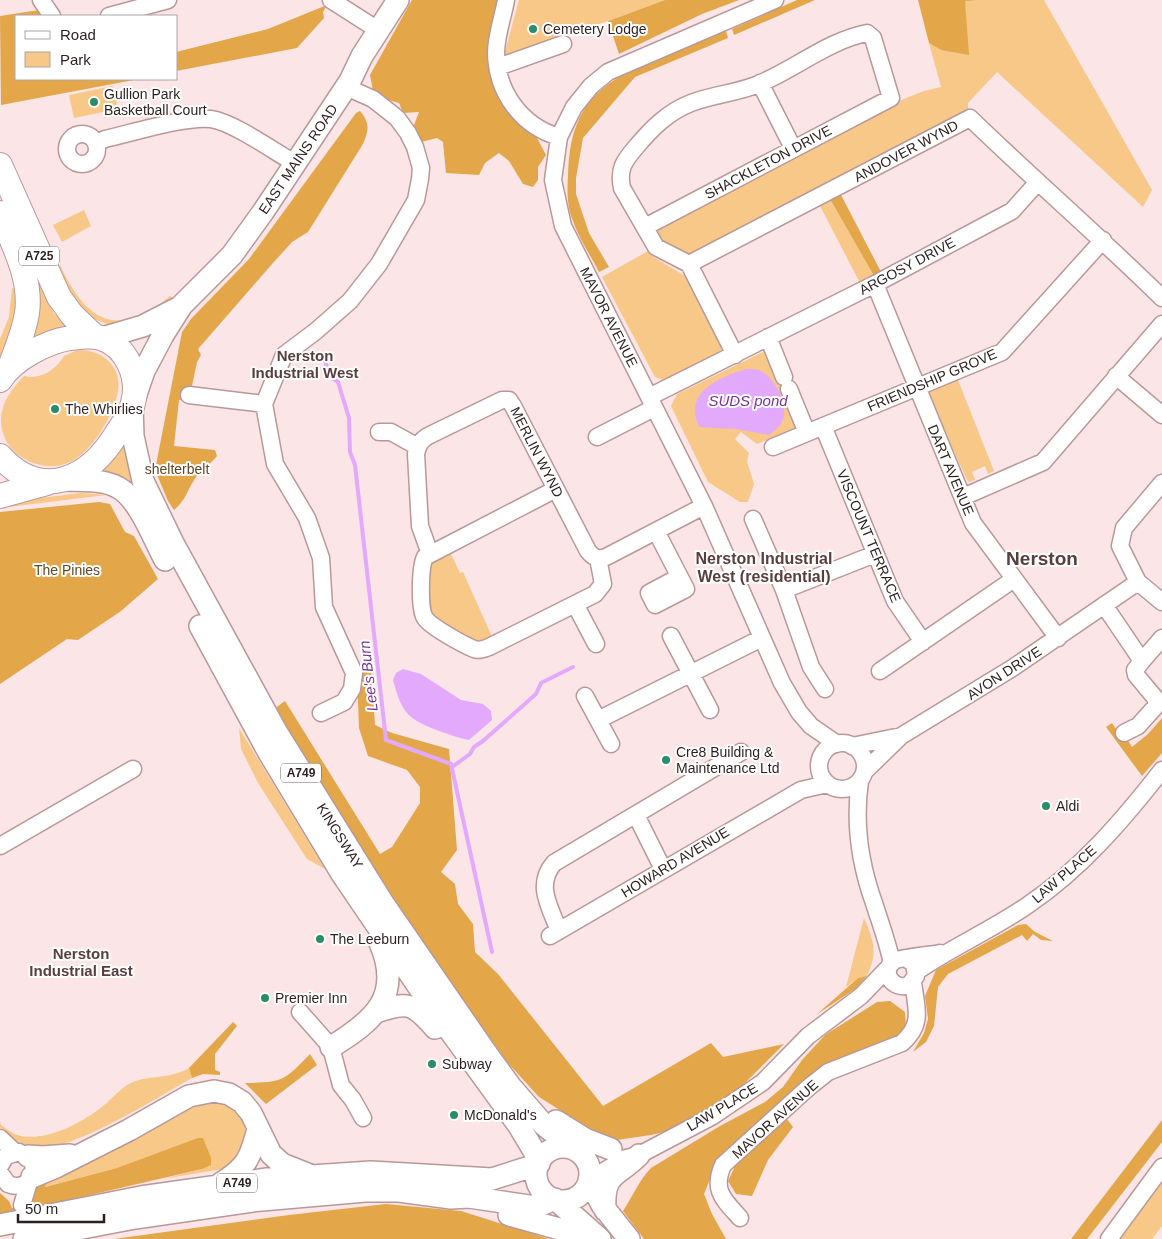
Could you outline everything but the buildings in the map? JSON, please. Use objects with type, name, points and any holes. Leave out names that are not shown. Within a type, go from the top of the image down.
[{"type":"highway","name":"A725","points":[[0,165],[28,304],[24,326],[3,374]]},
{"type":"highway","name":"A725","points":[[11,223],[58,297],[72,315],[98,337]]},
{"type":"highway","points":[[0,496],[56,482],[94,462],[105,451],[133,404],[135,382],[130,365],[112,344],[98,337],[66,339],[54,343],[22,359],[3,374]]},
{"type":"highway","points":[[0,456],[16,470],[56,482]]},
{"type":"main road","name":"EAST MAINS ROAD","points":[[133,404],[153,354],[182,305],[232,255],[296,164],[346,87],[378,30],[398,0]]},
{"type":"main road","name":"EAST MAINS ROAD","points":[[98,337],[143,326],[182,305]]},
{"type":"main road","name":"KINGSWAY","points":[[133,404],[133,436],[141,474],[166,547],[272,759],[367,910],[489,1087],[519,1126],[539,1163]]},
{"type":"main road","name":"KINGSWAY","points":[[56,482],[92,481],[120,488],[134,504],[166,547],[339,835],[452,1006],[510,1087],[544,1125],[573,1149]]},
{"type":"main road","points":[[331,1047],[363,1025],[376,1012],[386,994],[390,979],[387,958],[367,910]]},
{"type":"main road","points":[[376,1012],[397,1006],[418,1009],[489,1087]]},
{"type":"main road","points":[[31,1179],[129,1130],[190,1096],[206,1091],[222,1092],[242,1102],[251,1113],[276,1159],[292,1169],[312,1175]]},
{"type":"main road","points":[[531,1109],[585,1138],[611,1149]]},
{"type":"main road","points":[[217,1186],[244,1167],[249,1159],[258,1129]]},
{"type":"main road","name":"A749","points":[[600,1239],[555,1199],[544,1193],[536,1176],[539,1163],[546,1154],[557,1148],[573,1149],[582,1155],[588,1164],[589,1180],[605,1210],[629,1239]]},
{"type":"main road","points":[[21,1154],[54,1157],[83,1152]]},
{"type":"main road","points":[[605,1210],[604,1194],[608,1181],[639,1155]]},
{"type":"main road","name":"A749","points":[[0,1226],[132,1198],[217,1186],[312,1175],[371,1172],[492,1179],[539,1163]]},
{"type":"main road","name":"A749","points":[[24,1239],[136,1218],[252,1200],[398,1191],[451,1198],[469,1197],[536,1207],[555,1199],[574,1198],[584,1191],[589,1180]]},
{"type":"main road","points":[[451,1198],[543,1223],[583,1239]]},
{"type":"street","points":[[41,0],[51,15]]},
{"type":"street","points":[[112,15],[164,0]]},
{"type":"street","points":[[331,0],[378,30]]},
{"type":"street","points":[[506,0],[496,52],[498,77],[518,112],[547,133],[559,136]]},
{"type":"street","name":"MAVOR AVENUE","points":[[775,0],[608,72],[592,86],[574,107],[559,136],[553,180],[563,226],[704,506],[782,683],[799,712],[811,726],[845,745]]},
{"type":"street","name":"SHACKLETON DRIVE","points":[[645,227],[891,98],[876,45],[868,33],[851,37],[760,83]]},
{"type":"street","points":[[498,67],[563,44]]},
{"type":"street","points":[[735,354],[689,264],[656,247],[622,188],[620,177],[622,164],[651,128],[674,111],[693,102],[760,83],[793,148]]},
{"type":"street","points":[[322,713],[344,702],[352,689],[354,673],[324,607],[321,558],[307,518],[275,464],[264,404],[284,355],[316,331],[350,301],[383,258],[407,218],[417,195],[420,168],[415,147],[408,132],[385,107],[346,87]]},
{"type":"street","name":"ANDOVER WYND","points":[[689,264],[970,118],[1037,183],[1103,240],[1162,298]]},
{"type":"street","points":[[96,143],[105,139],[194,119],[212,119],[232,127],[296,164]]},
{"type":"street","name":"ARGOSY DRIVE","points":[[597,438],[735,354],[875,284],[1012,211],[1037,183]]},
{"type":"street","name":"FRIENDSHIP GROVE","points":[[773,447],[1002,352],[1103,240]]},
{"type":"street","name":"DART AVENUE","points":[[875,284],[916,388],[973,523],[1058,638]]},
{"type":"street","points":[[963,497],[1043,462],[1162,324]]},
{"type":"street","points":[[768,337],[807,433]]},
{"type":"street","points":[[1116,376],[1162,415]]},
{"type":"street","points":[[189,395],[264,404]]},
{"type":"street","name":"MERLIN WYND","points":[[418,447],[421,441],[428,436],[492,404],[502,400],[509,400],[588,550],[598,558]]},
{"type":"street","name":"VISCOUNT TERRACE","points":[[823,426],[874,554],[895,601],[923,642]]},
{"type":"street","points":[[379,432],[392,432],[418,447],[416,454],[420,526],[430,554]]},
{"type":"street","points":[[1162,483],[1124,528],[1120,537],[1120,546],[1138,582],[1162,602]]},
{"type":"street","points":[[556,489],[430,554],[422,563],[422,611],[425,618],[431,624],[476,650],[489,648],[595,594],[603,584],[598,558],[606,558],[704,506]]},
{"type":"street","points":[[753,519],[784,590],[811,667],[825,688]]},
{"type":"street","points":[[656,531],[680,577]]},
{"type":"street","points":[[784,590],[874,554]]},
{"type":"street","points":[[880,671],[1014,579]]},
{"type":"street","name":"AVON DRIVE","points":[[862,776],[901,736],[1058,638],[1138,582]]},
{"type":"street","points":[[575,604],[596,644]]},
{"type":"street","points":[[1104,605],[1142,661]]},
{"type":"street","points":[[671,636],[710,710]]},
{"type":"street","points":[[598,720],[762,638]]},
{"type":"street","points":[[1124,734],[1138,726],[1156,706],[1156,699],[1136,675],[1135,670],[1162,638]]},
{"type":"street","points":[[585,696],[610,744]]},
{"type":"street","name":"MAVOR AVENUE","points":[[740,1218],[723,1199],[719,1189],[718,1178],[723,1165],[787,1106],[828,1072],[902,1043],[911,1035],[917,1024],[916,1010],[902,971],[874,903],[857,871],[849,842],[849,816],[826,774],[811,726]]},
{"type":"street","name":"AVON DRIVE","points":[[845,745],[901,736]]},
{"type":"street","points":[[845,745],[863,756],[862,776],[849,788],[826,774],[826,750],[845,745]]},
{"type":"street","points":[[663,869],[636,815],[741,752]]},
{"type":"street","points":[[0,846],[133,769]]},
{"type":"street","name":"LAW PLACE","points":[[589,1180],[626,1158],[639,1155],[713,1116],[763,1082],[808,1036],[861,996],[902,971],[977,936],[1011,916],[1056,884],[1088,857],[1162,770]]},
{"type":"street","name":"HOWARD AVENUE","points":[[636,815],[554,863],[546,873],[544,887],[554,934],[826,774]]},
{"type":"street","name":"MAVOR AVENUE","points":[[862,776],[856,806],[857,831],[874,903]]},
{"type":"street","points":[[300,1012],[331,1047],[341,1085],[353,1100],[363,1118]]},
{"type":"street","name":"LAW PLACE","points":[[573,1149],[633,1147],[672,1137]]},
{"type":"street","points":[[0,1138],[34,1166],[21,1206],[4,1181]]},
{"type":"street","points":[[0,1165],[6,1156],[21,1154]]},
{"type":"street","points":[[1109,1239],[1162,1168]]},
{"type":"street","points":[[4,1181],[18,1186],[31,1179]]},
{"type":"green space","points":[[412,0],[498,0],[489,39],[487,61],[492,78],[522,128],[537,138],[546,155],[538,167],[538,180],[533,187],[523,184],[509,161],[499,153],[485,163],[479,175],[446,173],[443,142],[437,138],[421,142],[416,138],[414,125],[419,112],[403,113],[399,103],[374,96],[370,75]]},
{"type":"green space","points":[[519,0],[665,0],[503,59]]},
{"type":"green space","points":[[665,0],[739,0],[702,14],[619,54],[608,21]]},
{"type":"green space","points":[[797,0],[815,0],[734,35],[732,29]]},
{"type":"green space","points":[[918,0],[977,0],[965,1],[969,55],[941,50],[929,43]]},
{"type":"green space","points":[[965,0],[1044,0],[1152,190],[1143,207],[997,72],[968,103],[968,111],[686,257],[663,244],[655,231],[659,226],[899,101],[924,91],[941,87],[929,43],[941,50]]},
{"type":"green space","points":[[327,5],[323,12],[324,18],[297,48],[178,71],[178,52],[268,29]]},
{"type":"green space","points":[[39,10],[44,15],[15,15],[15,80],[134,80],[1,105],[0,16]]},
{"type":"green space","points":[[726,31],[728,38],[635,77],[583,138],[576,178],[576,194],[589,233],[609,267],[599,272],[576,228],[568,199],[570,149],[582,113],[599,92],[622,75],[651,61]]},
{"type":"green space","name":"Gullion Park Basketball Court","points":[[113,86],[118,109],[74,118],[69,95]]},
{"type":"green space","name":"shelterbelt","points":[[360,111],[366,119],[368,127],[363,144],[308,232],[292,242],[198,349],[201,355],[197,362],[189,400],[179,400],[174,446],[215,450],[217,456],[196,477],[184,498],[174,510],[168,501],[155,470],[182,332],[191,319],[249,259],[356,113]]},
{"type":"green space","points":[[840,193],[881,272],[874,276],[830,199]]},
{"type":"green space","points":[[830,199],[874,276],[860,283],[819,204]]},
{"type":"green space","points":[[84,210],[91,226],[62,242],[53,225]]},
{"type":"green space","points":[[648,251],[652,256],[685,276],[722,348],[719,353],[663,380],[655,377],[602,277]]},
{"type":"green space","points":[[60,265],[70,285],[81,300],[93,311],[105,318],[119,321],[135,318],[151,310],[170,296],[174,299],[163,309],[116,325],[107,324],[94,319],[79,308],[55,270]]},
{"type":"green space","points":[[40,283],[54,314],[70,327],[25,346],[33,286]]},
{"type":"green space","points":[[12,288],[20,290],[21,300],[4,352],[0,356],[0,339],[9,317]]},
{"type":"green space","points":[[78,350],[101,355],[109,361],[115,371],[118,388],[116,400],[108,418],[93,443],[77,458],[65,464],[53,466],[40,465],[28,461],[17,454],[8,444],[3,432],[1,419],[3,407],[12,391],[24,376],[36,377],[47,373],[57,366],[64,356]]},
{"type":"green space","points":[[767,350],[800,426],[757,444],[741,432],[735,439],[749,453],[747,462],[754,484],[748,502],[740,502],[708,482],[671,406],[677,394]]},
{"type":"green space","points":[[956,375],[994,471],[988,474],[985,466],[972,472],[975,480],[968,482],[925,389]]},
{"type":"green space","points":[[126,438],[137,488],[122,477],[106,472],[104,468]]},
{"type":"green space","points":[[81,493],[106,495],[0,508],[0,503]]},
{"type":"green space","name":"The Pinies","points":[[99,502],[110,504],[125,532],[134,536],[158,579],[121,611],[78,640],[67,639],[0,684],[0,512]]},
{"type":"green space","points":[[449,550],[460,573],[463,572],[493,639],[482,645],[431,619],[428,610],[429,560]]},
{"type":"green space","points":[[371,666],[375,725],[392,733],[449,749],[457,850],[441,872],[455,884],[458,904],[473,924],[475,952],[498,974],[603,1106],[711,1043],[723,1057],[784,1044],[740,1088],[718,1104],[669,1131],[617,1140],[598,1134],[539,1097],[507,1062],[367,863],[274,709],[285,701],[380,854],[392,847],[420,803],[420,787],[407,770],[368,756],[359,728],[357,674]]},
{"type":"green space","points":[[1162,718],[1162,753],[1142,776],[1106,727],[1112,723],[1124,741],[1127,739],[1132,747],[1148,734]]},
{"type":"green space","points":[[239,728],[325,869],[307,859],[258,783],[241,749]]},
{"type":"green space","points":[[864,918],[872,940],[873,960],[867,976],[858,978],[846,987]]},
{"type":"green space","points":[[1026,924],[1035,932],[1053,941],[1041,940],[1033,934],[1027,941],[1022,935],[948,974],[938,987],[934,1026],[926,1042],[913,1052],[924,1033],[928,1019],[925,996],[936,970],[1018,925]]},
{"type":"green space","points":[[867,976],[855,989],[816,1015],[858,978]]},
{"type":"green space","points":[[890,1001],[905,1012],[906,1026],[898,1038],[793,1091],[719,1157],[704,1194],[712,1214],[726,1239],[644,1239],[623,1211],[651,1168],[720,1126],[765,1102],[783,1087],[802,1060],[825,1035],[877,1002]]},
{"type":"green space","points":[[233,1022],[237,1026],[215,1054],[215,1070],[220,1072],[220,1075],[203,1074],[192,1078],[189,1068]]},
{"type":"green space","points":[[310,1054],[317,1065],[266,1104],[245,1083],[282,1079]]},
{"type":"green space","points":[[189,1068],[192,1078],[139,1109],[95,1131],[55,1146],[40,1148],[23,1144],[8,1135],[0,1127],[0,1121],[1,1125],[11,1132],[28,1137],[51,1134],[85,1119],[133,1082],[175,1074]]},
{"type":"green space","points":[[212,1100],[236,1111],[246,1130],[247,1148],[229,1168],[162,1179],[202,1169],[117,1168],[44,1187],[49,1176],[195,1102]]},
{"type":"green space","points":[[787,1119],[793,1127],[768,1160],[752,1196],[736,1194],[728,1181],[735,1166]]},
{"type":"green space","points":[[1162,1120],[1162,1142],[1087,1239],[1071,1239]]},
{"type":"green space","points":[[198,1138],[203,1138],[211,1158],[211,1165],[202,1169],[0,1216],[0,1193],[9,1201],[12,1208],[26,1205],[33,1186],[49,1176],[45,1187],[117,1168]]},
{"type":"green space","points":[[1162,1183],[1162,1226],[1152,1239],[1119,1239]]},
{"type":"green space","points":[[386,1204],[461,1211],[549,1239],[114,1239],[289,1215]]},
{"type":"water","name":"SUDS pond","points":[[746,369],[761,371],[777,387],[784,410],[781,424],[769,435],[736,429],[699,427],[695,415],[699,396],[715,382]]},
{"type":"water","points":[[403,669],[421,674],[461,700],[483,704],[491,711],[492,720],[469,740],[439,731],[413,719],[403,708],[393,680],[396,673]]},
{"type":"waterway","name":"Lee's Burn","points":[[323,356],[331,377],[338,382],[349,418],[350,452],[355,465],[386,740],[451,764],[492,952]]},
{"type":"waterway","points":[[452,767],[470,754],[474,747],[536,694],[541,683],[573,667]]},
{"type":"place","name":"Cemetery Lodge","points":[[533,29]]},
{"type":"place","name":"Gullion Park Basketball Court","points":[[94,102]]},
{"type":"place","name":"The Whirlies","points":[[55,409]]},
{"type":"place","name":"Cre8 Building & Maintenance Ltd","points":[[666,760]]},
{"type":"place","name":"Aldi","points":[[1046,806]]},
{"type":"place","name":"The Leeburn","points":[[320,939]]},
{"type":"place","name":"Premier Inn","points":[[265,998]]},
{"type":"place","name":"Subway","points":[[432,1064]]},
{"type":"place","name":"McDonald's","points":[[454,1115]]},
{"type":"district","name":"Nerston Industrial West","points":[[305,364]]},
{"type":"district","name":"Nerston","points":[[1042,558]]},
{"type":"district","name":"Nerston Industrial West (residential)","points":[[764,567]]},
{"type":"district","name":"Nerston Industrial East","points":[[81,962]]}]
